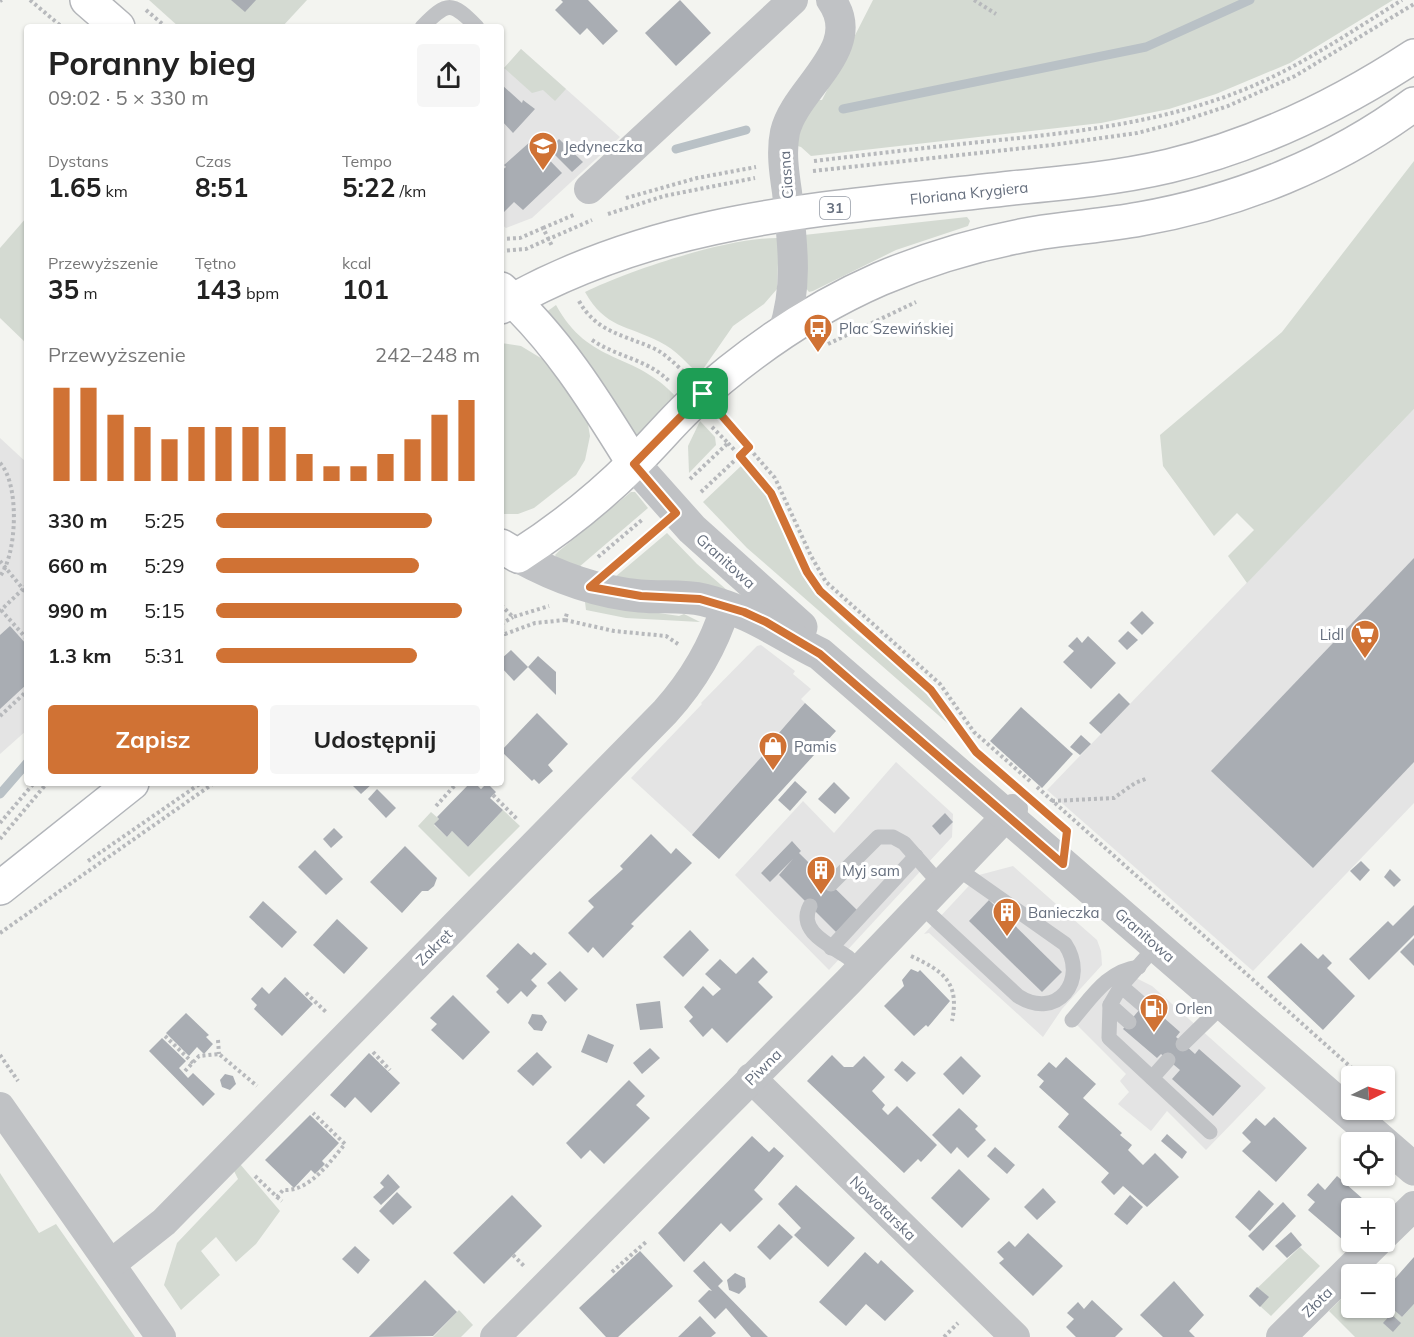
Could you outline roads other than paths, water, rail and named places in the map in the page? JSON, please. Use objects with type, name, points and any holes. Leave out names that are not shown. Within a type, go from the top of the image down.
[{"type":"main road","points":[[87,0],[130,17]]},
{"type":"main road","name":"Floriana Krygiera","points":[[505,299],[667,237],[737,221],[789,213],[1092,179],[1170,166],[1241,144],[1304,118],[1366,87],[1414,56]]},
{"type":"main road","points":[[507,556],[574,517],[634,464],[703,394],[783,332],[870,284],[952,253],[1027,235],[1165,214],[1250,190],[1343,149],[1414,104]]},
{"type":"main road","points":[[505,299],[568,364],[634,464]]},
{"type":"main road","points":[[0,886],[93,786]]},
{"type":"main road","points":[[0,886],[128,786]]},
{"type":"street","points":[[587,200],[794,0]]},
{"type":"street","name":"Ciasna","points":[[783,332],[792,300],[794,276],[784,169],[784,138],[790,115],[840,42],[841,20],[831,0]]},
{"type":"street","name":"Granitowa","points":[[634,464],[676,513],[733,568],[814,638],[820,654]]},
{"type":"street","name":"Granitowa","points":[[507,556],[590,587],[641,596],[700,599],[726,606],[766,622],[820,654],[1011,813],[1148,956],[1224,1004],[1414,1169]]},
{"type":"street","name":"Zakręt","points":[[111,1264],[152,1234],[670,707],[704,660],[726,606]]},
{"type":"street","name":"Piwna","points":[[508,1330],[1011,813]]},
{"type":"street","name":"Nowotarska","points":[[751,1078],[1015,1337]]},
{"type":"street","points":[[0,1107],[162,1337]]},
{"type":"street","points":[[1395,1224],[1414,1206]]},
{"type":"street","name":"Złota","points":[[1281,1337],[1367,1252]]},
{"type":"lane","points":[[425,24],[439,10],[447,6],[455,7],[474,24]]},
{"type":"lane","points":[[831,885],[878,837],[893,837],[904,843],[916,856],[1065,944],[1074,958],[1075,975],[1058,999],[1044,1005],[1030,1004],[1018,996],[922,907]]},
{"type":"lane","points":[[831,948],[916,856]]},
{"type":"lane","points":[[810,906],[807,917],[813,933],[831,948],[847,957],[860,970]]},
{"type":"lane","points":[[1148,956],[1121,986],[1110,1005],[1109,1038],[1210,1132]]},
{"type":"lane","points":[[1072,1020],[1104,981],[1148,956]]},
{"type":"lane","points":[[1121,986],[1143,1005]]},
{"type":"lane","points":[[1182,1040],[1224,1004]]},
{"type":"lane","points":[[1110,1005],[1129,1023]]},
{"type":"lane","points":[[1152,1078],[1168,1060]]},
{"type":"waterway","points":[[843,109],[1146,47],[1250,0]]},
{"type":"waterway","points":[[676,149],[746,130]]},
{"type":"waterway","points":[[0,794],[24,766]]},
{"type":"place","name":"Jedyneczka","points":[[543,172]]},
{"type":"place","name":"Plac Szewińskiej","points":[[818,354]]},
{"type":"place","name":"Lidl","points":[[1365,660]]},
{"type":"place","name":"Pamis","points":[[773,772]]},
{"type":"place","name":"Myj sam","points":[[821,896]]},
{"type":"place","name":"Banieczka","points":[[1007,938]]},
{"type":"place","name":"Orlen","points":[[1154,1034]]}]
